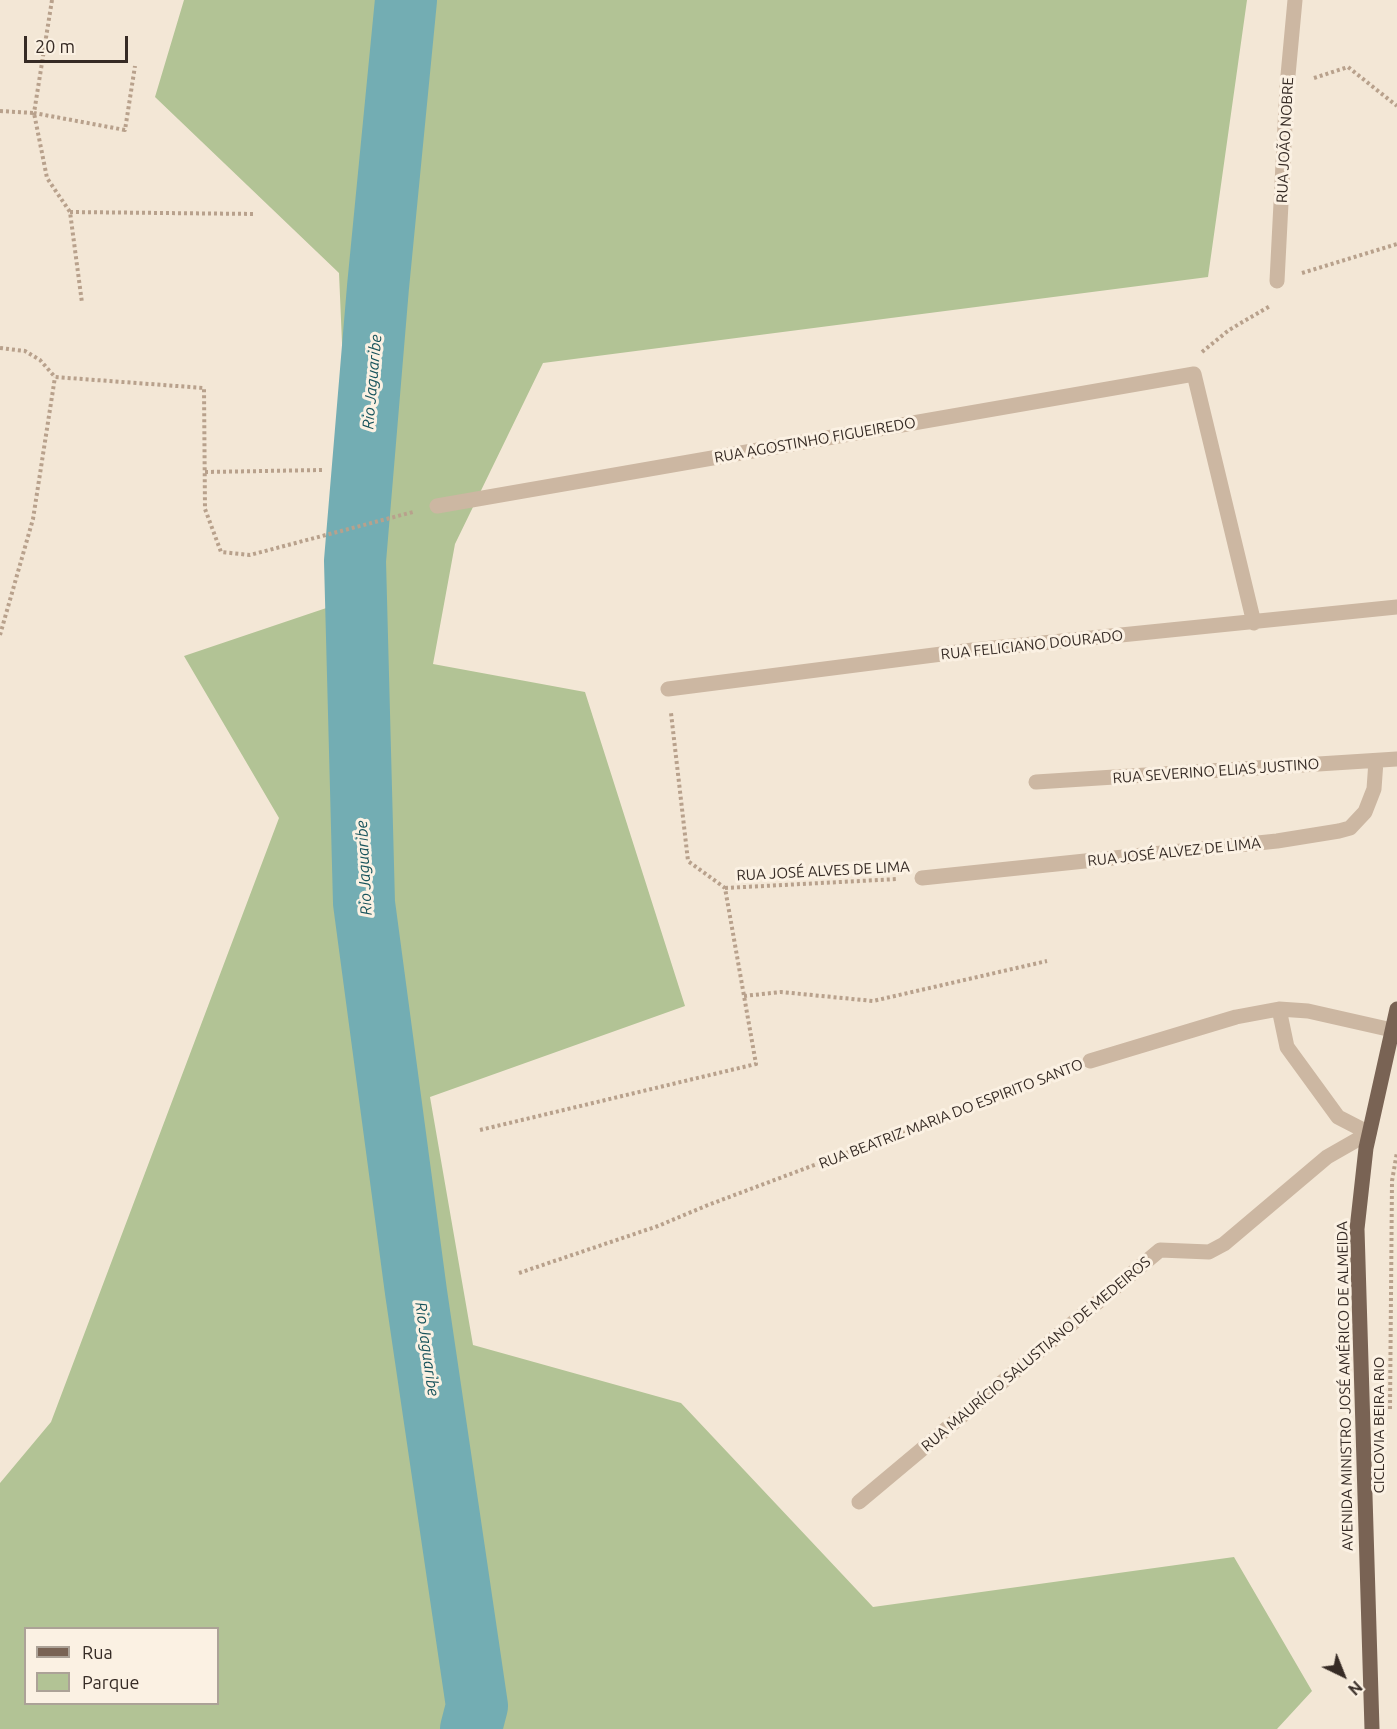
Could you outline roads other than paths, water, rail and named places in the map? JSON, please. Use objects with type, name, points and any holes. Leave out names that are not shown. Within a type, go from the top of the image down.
[{"type":"main road","name":"AVENIDA MINISTRO JOSÉ AMÉRICO DE ALMEIDA","points":[[1372,1729],[1357,1228],[1369,1133],[1397,1009]]},
{"type":"street","name":"RUA JOÃO NOBRE","points":[[1277,281],[1287,86],[1295,0]]},
{"type":"street","name":"RUA AGOSTINHO FIGUEIREDO","points":[[437,506],[1194,374],[1254,622]]},
{"type":"street","name":"RUA FELICIANO DOURADO","points":[[668,689],[973,650],[1397,607]]},
{"type":"street","name":"RUA SEVERINO ELIAS JUSTINO","points":[[1036,782],[1397,759]]},
{"type":"street","name":"RUA JOSÉ ALVEZ DE LIMA","points":[[922,878],[1277,842],[1339,831],[1350,828],[1365,812],[1374,789],[1376,761]]},
{"type":"street","name":"RUA BEATRIZ MARIA DO ESPIRITO SANTO","points":[[1090,1061],[1236,1017],[1278,1009],[1308,1011],[1392,1030]]},
{"type":"street","points":[[1278,1009],[1287,1047],[1338,1117],[1369,1133]]},
{"type":"street","name":"RUA MAURÍCIO SALUSTIANO DE MEDEIROS","points":[[859,1502],[1160,1250],[1209,1252],[1224,1244],[1327,1157],[1369,1133]]},
{"type":"waterway","name":"Rio Jaguaribe","points":[[406,0],[378,287],[355,561],[364,903],[416,1292],[477,1706],[471,1729]]}]
